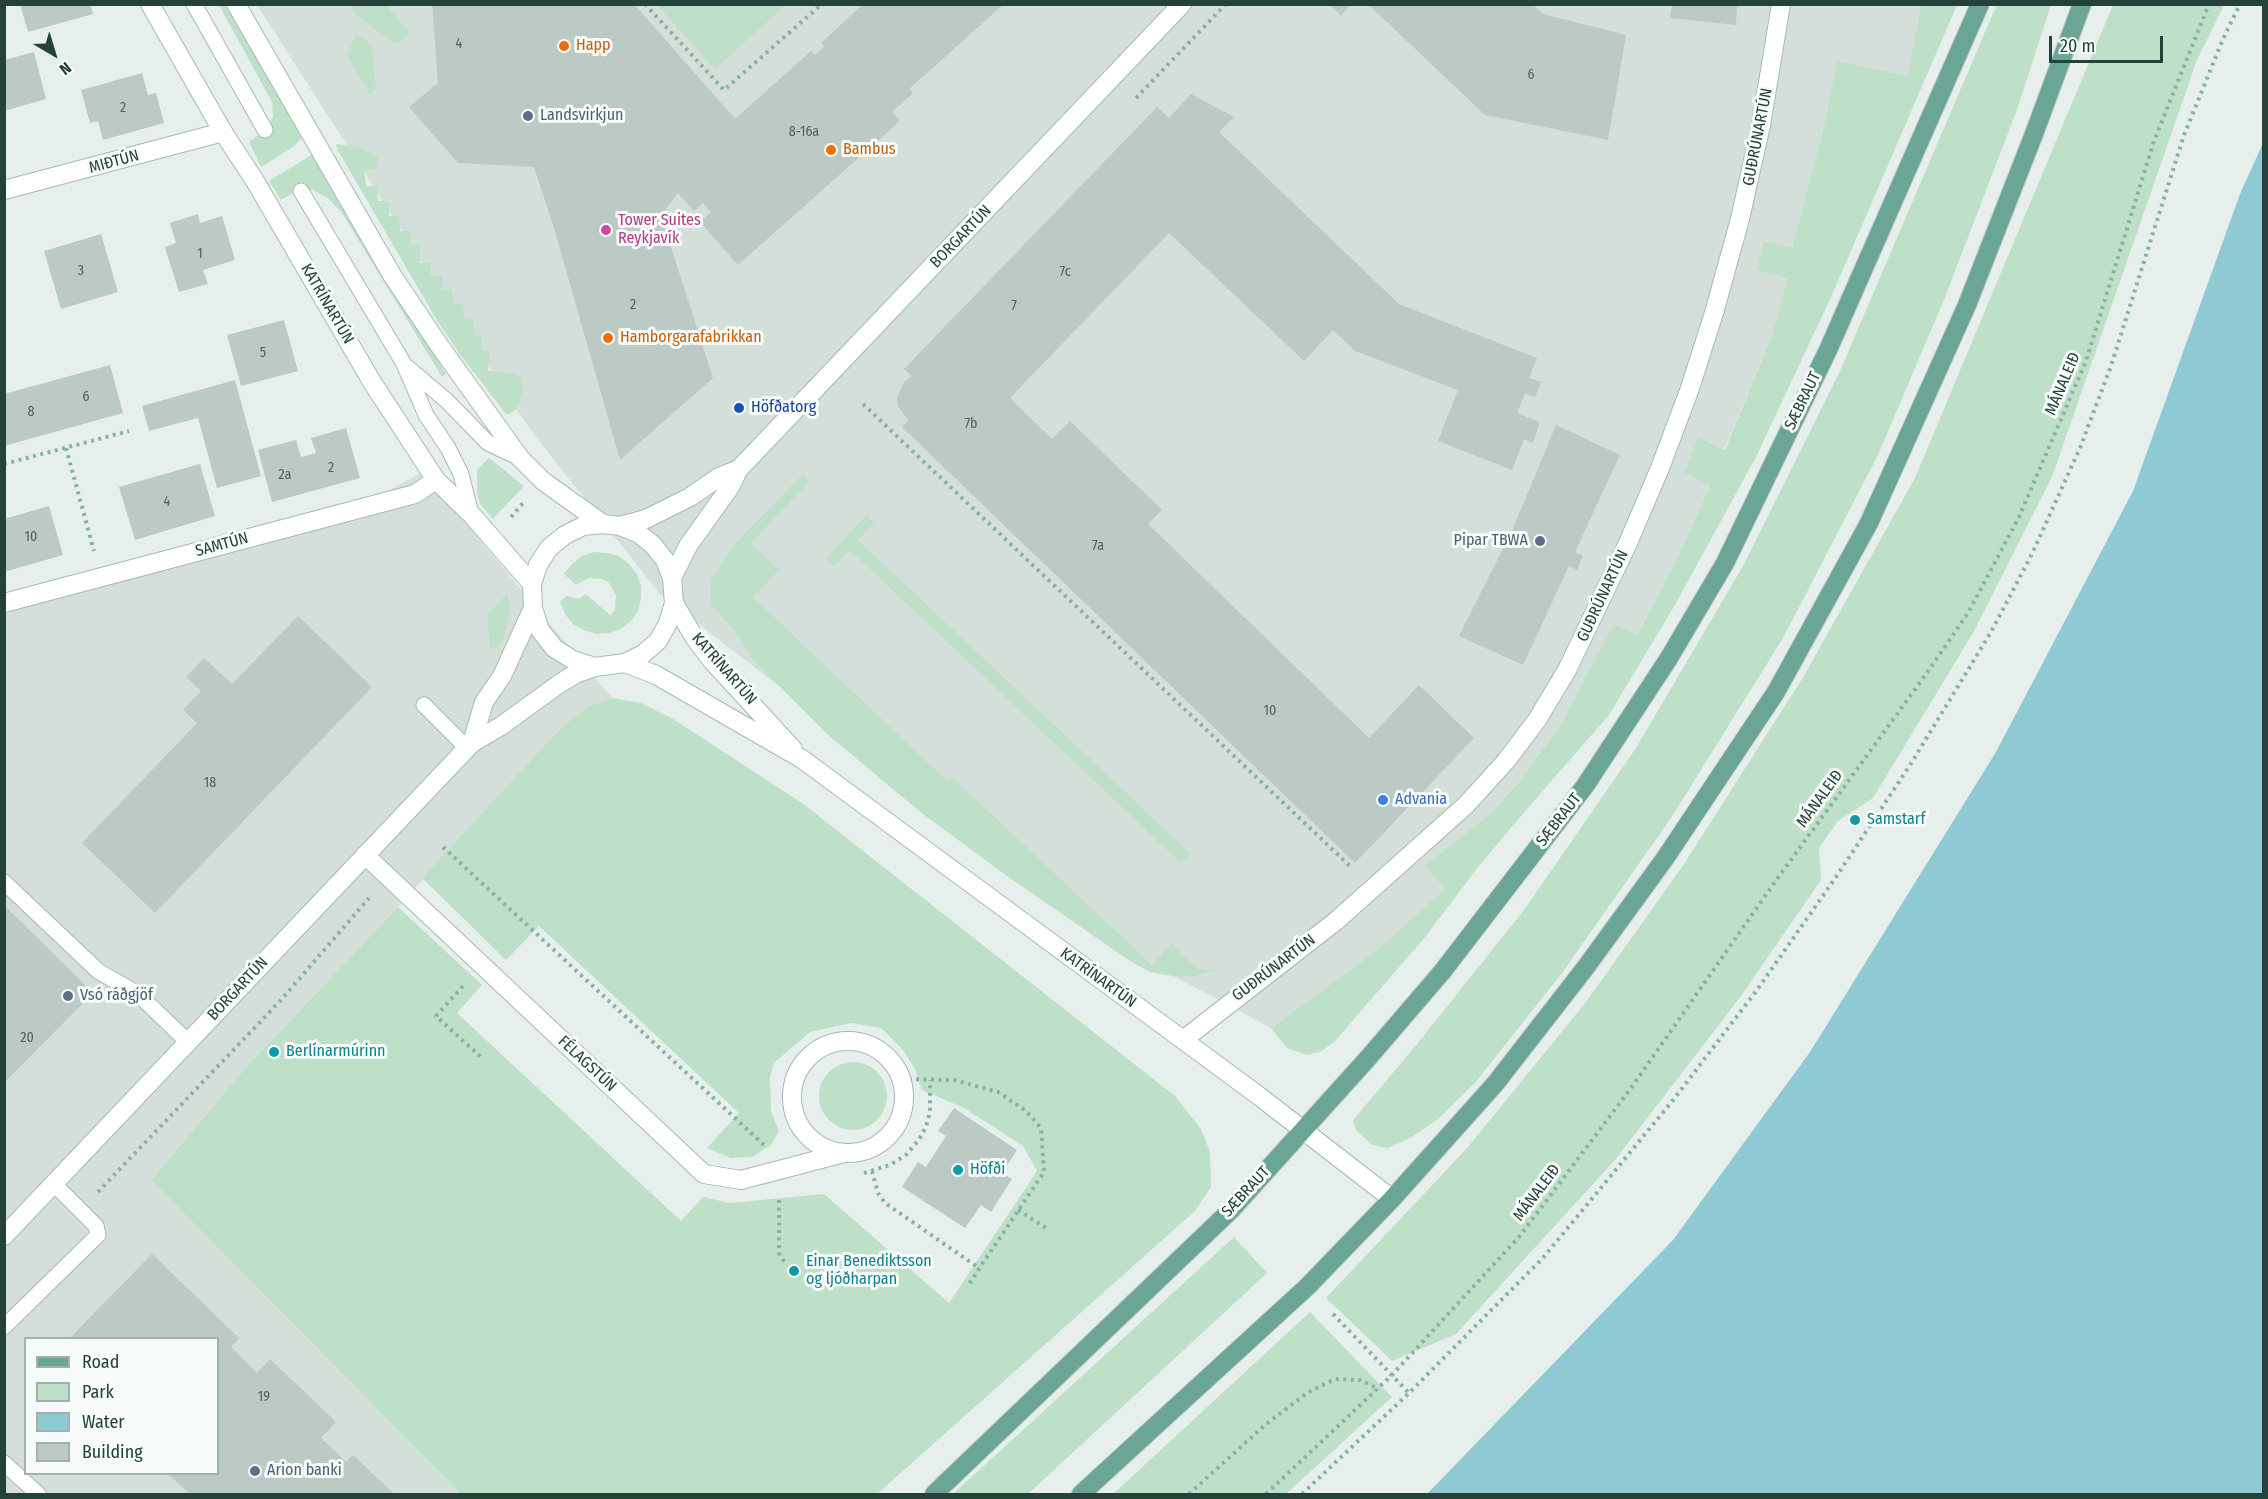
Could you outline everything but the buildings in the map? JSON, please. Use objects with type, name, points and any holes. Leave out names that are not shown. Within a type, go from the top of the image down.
[{"type":"main road","name":"SÆBRAUT","points":[[934,1494],[1231,1210],[1442,972],[1585,786],[1669,658],[1725,563],[1828,350],[1980,4]]},
{"type":"main road","points":[[1081,1494],[1306,1287],[1392,1199],[1495,1084],[1586,968],[1666,857],[1776,692],[1869,523],[1967,304],[2082,4]]},
{"type":"street","name":"KATRÍNARTÚN","points":[[150,4],[223,132],[255,181],[372,382],[436,480],[471,514],[532,584]]},
{"type":"street","points":[[236,4],[392,275],[520,458],[543,481],[611,525]]},
{"type":"street","name":"BORGARTÚN","points":[[672,578],[688,546],[730,487],[739,469],[1182,4]]},
{"type":"street","name":"GUÐRÚNARTÚN","points":[[1183,1040],[1336,921],[1466,805],[1506,761],[1568,670],[1628,543],[1660,468],[1689,391],[1714,313],[1740,219],[1761,125],[1780,4]]},
{"type":"street","name":"MIÐTÚN","points":[[4,190],[223,132]]},
{"type":"street","name":"BORGARTÚN","points":[[595,667],[573,660],[554,648],[540,630],[533,608],[532,584],[538,565],[549,548],[565,535],[583,526],[611,525],[646,519],[669,508],[718,477],[739,469]]},
{"type":"street","name":"SAMTÚN","points":[[4,603],[414,494],[436,480]]},
{"type":"street","name":"BORGARTÚN","points":[[4,1236],[469,746],[575,674],[595,667],[625,663],[643,654],[658,640],[668,623],[674,603],[672,578],[665,560],[653,545],[638,533],[611,525]]},
{"type":"street","name":"KATRÍNARTÚN","points":[[674,603],[694,637],[713,662],[802,759]]},
{"type":"street","name":"BORGARTÚN","points":[[469,746],[484,702],[502,676],[533,608]]},
{"type":"street","name":"KATRÍNARTÚN","points":[[625,663],[656,675],[802,759],[1303,1129],[1392,1199]]},
{"type":"street","name":"FÉLAGSTÚN","points":[[365,855],[704,1174],[741,1179],[784,1169],[852,1152],[877,1145],[890,1134],[900,1120],[904,1103],[904,1086],[898,1070],[888,1056],[873,1046],[856,1041],[837,1041],[820,1047],[807,1059],[797,1074],[792,1091],[793,1109],[800,1125],[812,1140],[827,1149],[852,1152]]},
{"type":"lane","points":[[194,4],[265,130]]},
{"type":"lane","points":[[301,191],[404,364],[426,415],[448,448],[461,474],[471,514]]},
{"type":"lane","points":[[404,364],[447,401],[488,443],[520,458]]},
{"type":"lane","points":[[424,705],[469,746]]},
{"type":"lane","points":[[4,882],[98,971],[138,994],[188,1042]]},
{"type":"lane","points":[[4,1327],[95,1239],[99,1231],[54,1184]]},
{"type":"lane","points":[[4,1463],[38,1494]]},
{"type":"path","points":[[645,4],[724,90],[822,4]]},
{"type":"path","name":"MÁNALEIÐ","points":[[1266,1494],[1379,1389],[1519,1237],[1629,1090],[1968,613],[2019,517],[2086,361],[2154,141],[2209,4]]},
{"type":"path","points":[[1302,1494],[1410,1393],[1542,1259],[1681,1090],[1757,990],[1836,877],[1912,762],[1970,666],[2032,554],[2080,448],[2111,366],[2184,135],[2223,39],[2240,4]]},
{"type":"path","points":[[863,404],[1355,870]]},
{"type":"path","points":[[4,464],[129,431]]},
{"type":"path","points":[[66,448],[101,578]]},
{"type":"path","points":[[510,518],[524,502]]},
{"type":"path","points":[[443,847],[784,1169],[779,1253],[785,1263]]},
{"type":"path","points":[[81,1211],[281,1000],[387,877]]},
{"type":"path","points":[[482,965],[436,1016],[483,1059]]},
{"type":"path","points":[[901,1079],[954,1080],[998,1092],[1026,1111],[1041,1128],[1044,1172],[967,1287]]},
{"type":"path","points":[[852,1152],[872,1172],[878,1193],[885,1203],[979,1268]]},
{"type":"path","points":[[1018,1210],[1049,1230]]},
{"type":"path","points":[[1333,1314],[1410,1393]]},
{"type":"path","points":[[1190,1494],[1265,1425],[1307,1393],[1335,1379],[1360,1380],[1379,1389]]},
{"type":"shaded area","points":[[257,5],[1921,5],[1909,76],[1837,62],[1824,126],[1792,248],[1757,270],[1789,279],[1772,335],[1724,450],[1699,437],[1710,484],[1677,559],[1636,636],[1614,625],[1560,726],[1518,783],[1492,812],[1426,866],[1445,889],[1373,953],[1271,1028],[1146,961],[955,823],[660,594],[516,409]]},
{"type":"shaded area","points":[[423,472],[612,698],[588,706],[561,728],[398,907],[248,1065],[151,1180],[461,1494],[5,1494],[5,611],[334,520]]},
{"type":"green space","points":[[1997,4],[2051,5],[2018,107],[1944,300],[1878,455],[1783,638],[1671,818],[1562,973],[1475,1083],[1437,1120],[1412,1137],[1388,1148],[1372,1145],[1356,1130],[1353,1120],[1524,910],[1636,748],[1743,566],[1840,371]]},
{"type":"green space","points":[[219,5],[228,5],[304,136],[293,147],[261,167],[249,142],[265,130],[273,117],[272,102]]},
{"type":"green space","points":[[351,5],[386,5],[410,33],[399,43],[393,43],[355,14]]},
{"type":"green space","points":[[657,5],[786,5],[715,69]]},
{"type":"green space","points":[[1921,5],[1957,5],[1832,295],[1757,455],[1675,605],[1609,715],[1478,867],[1426,936],[1335,1041],[1322,1051],[1307,1055],[1287,1048],[1271,1028],[1373,953],[1445,889],[1425,866],[1492,812],[1518,783],[1560,726],[1614,624],[1637,635],[1677,559],[1710,485],[1685,473],[1698,437],[1725,450],[1772,335],[1788,279],[1757,270],[1764,241],[1792,248],[1824,126],[1837,61],[1908,76]]},
{"type":"green space","points":[[2113,5],[2224,5],[2197,60],[2052,477],[1973,633],[1873,798],[1838,821],[1819,848],[1821,880],[1741,996],[1615,1160],[1456,1334],[1392,1361],[1326,1298],[1468,1147],[1586,1002],[1684,864],[1802,679],[1915,478]]},
{"type":"green space","points":[[356,34],[367,41],[373,52],[376,88],[370,95],[347,55]]},
{"type":"green space","points":[[336,144],[357,147],[378,156],[376,169],[364,170],[366,186],[377,186],[378,201],[389,201],[389,216],[399,216],[400,231],[410,231],[410,245],[420,245],[420,263],[430,263],[431,276],[442,276],[442,290],[452,289],[453,305],[463,304],[464,319],[473,319],[474,336],[482,335],[481,350],[490,352],[488,371],[513,374],[522,378],[522,394],[516,409],[510,414],[506,414],[459,353],[435,317]]},
{"type":"green space","points":[[313,154],[446,374],[442,377],[342,213],[329,199],[313,190],[291,194],[281,200],[269,181]]},
{"type":"green space","points":[[489,458],[524,486],[493,519],[480,504],[477,492],[477,470]]},
{"type":"green space","points":[[803,474],[810,481],[751,543],[779,570],[753,597],[947,781],[952,777],[1152,965],[1171,944],[1198,969],[1216,970],[1194,976],[1178,977],[1150,972],[1130,961],[1007,876],[919,811],[827,734],[752,659],[740,637],[711,604],[711,580],[734,545]]},
{"type":"green space","points":[[867,515],[874,523],[858,540],[1190,853],[1181,863],[850,550],[834,566],[826,558]]},
{"type":"green space","points":[[594,552],[619,556],[637,574],[641,586],[638,611],[621,629],[609,633],[596,634],[573,624],[565,614],[560,602],[566,596],[579,599],[586,594],[610,615],[615,610],[616,595],[609,583],[603,579],[589,578],[576,585],[564,574],[582,556]]},
{"type":"green space","points":[[507,594],[510,607],[505,634],[498,648],[490,649],[487,615]]},
{"type":"green space","points":[[612,698],[641,703],[673,719],[802,803],[1175,1096],[1201,1129],[1210,1152],[1211,1187],[1195,1211],[877,1494],[461,1494],[151,1180],[248,1065],[398,907],[482,985],[457,1013],[681,1221],[703,1197],[730,1203],[824,1194],[949,1303],[1037,1171],[1023,1146],[964,1108],[922,1090],[915,1069],[903,1050],[881,1028],[851,1023],[810,1032],[774,1063],[770,1076],[771,1111],[779,1131],[771,1145],[752,1157],[731,1158],[707,1148],[739,1113],[539,926],[506,960],[422,878],[561,728],[588,706]]},
{"type":"green space","points":[[853,1062],[866,1065],[877,1072],[884,1083],[887,1096],[884,1109],[877,1120],[866,1127],[853,1130],[840,1127],[829,1120],[822,1109],[819,1096],[822,1083],[829,1072],[840,1065]]},
{"type":"green space","points":[[1234,1237],[1267,1273],[1028,1494],[953,1494]]},
{"type":"green space","points":[[1310,1312],[1392,1397],[1286,1494],[1113,1494]]},
{"type":"water","points":[[2263,143],[2263,1494],[1427,1494],[1673,1240],[1810,1052],[1996,752],[2133,491],[2240,194]]},
{"type":"place","name":"Happ","points":[[564,46]]},
{"type":"place","name":"Landsvirkjun","points":[[528,116]]},
{"type":"place","name":"Bambus","points":[[831,150]]},
{"type":"place","name":"Tower Suites Reykjavík","points":[[606,230]]},
{"type":"place","name":"Hamborgarafabrikkan","points":[[608,338]]},
{"type":"place","name":"Höfðatorg","points":[[739,408]]},
{"type":"place","name":"Pipar TBWA","points":[[1540,541]]},
{"type":"place","name":"Advania","points":[[1383,800]]},
{"type":"place","name":"Samstarf","points":[[1855,820]]},
{"type":"place","name":"Vsó ráðgjöf","points":[[68,996]]},
{"type":"place","name":"Berlínarmúrinn","points":[[274,1052]]},
{"type":"place","name":"Höfði","points":[[958,1170]]},
{"type":"place","name":"Einar Benediktsson og ljóðharpan","points":[[794,1271]]},
{"type":"place","name":"Arion banki","points":[[255,1471]]}]
